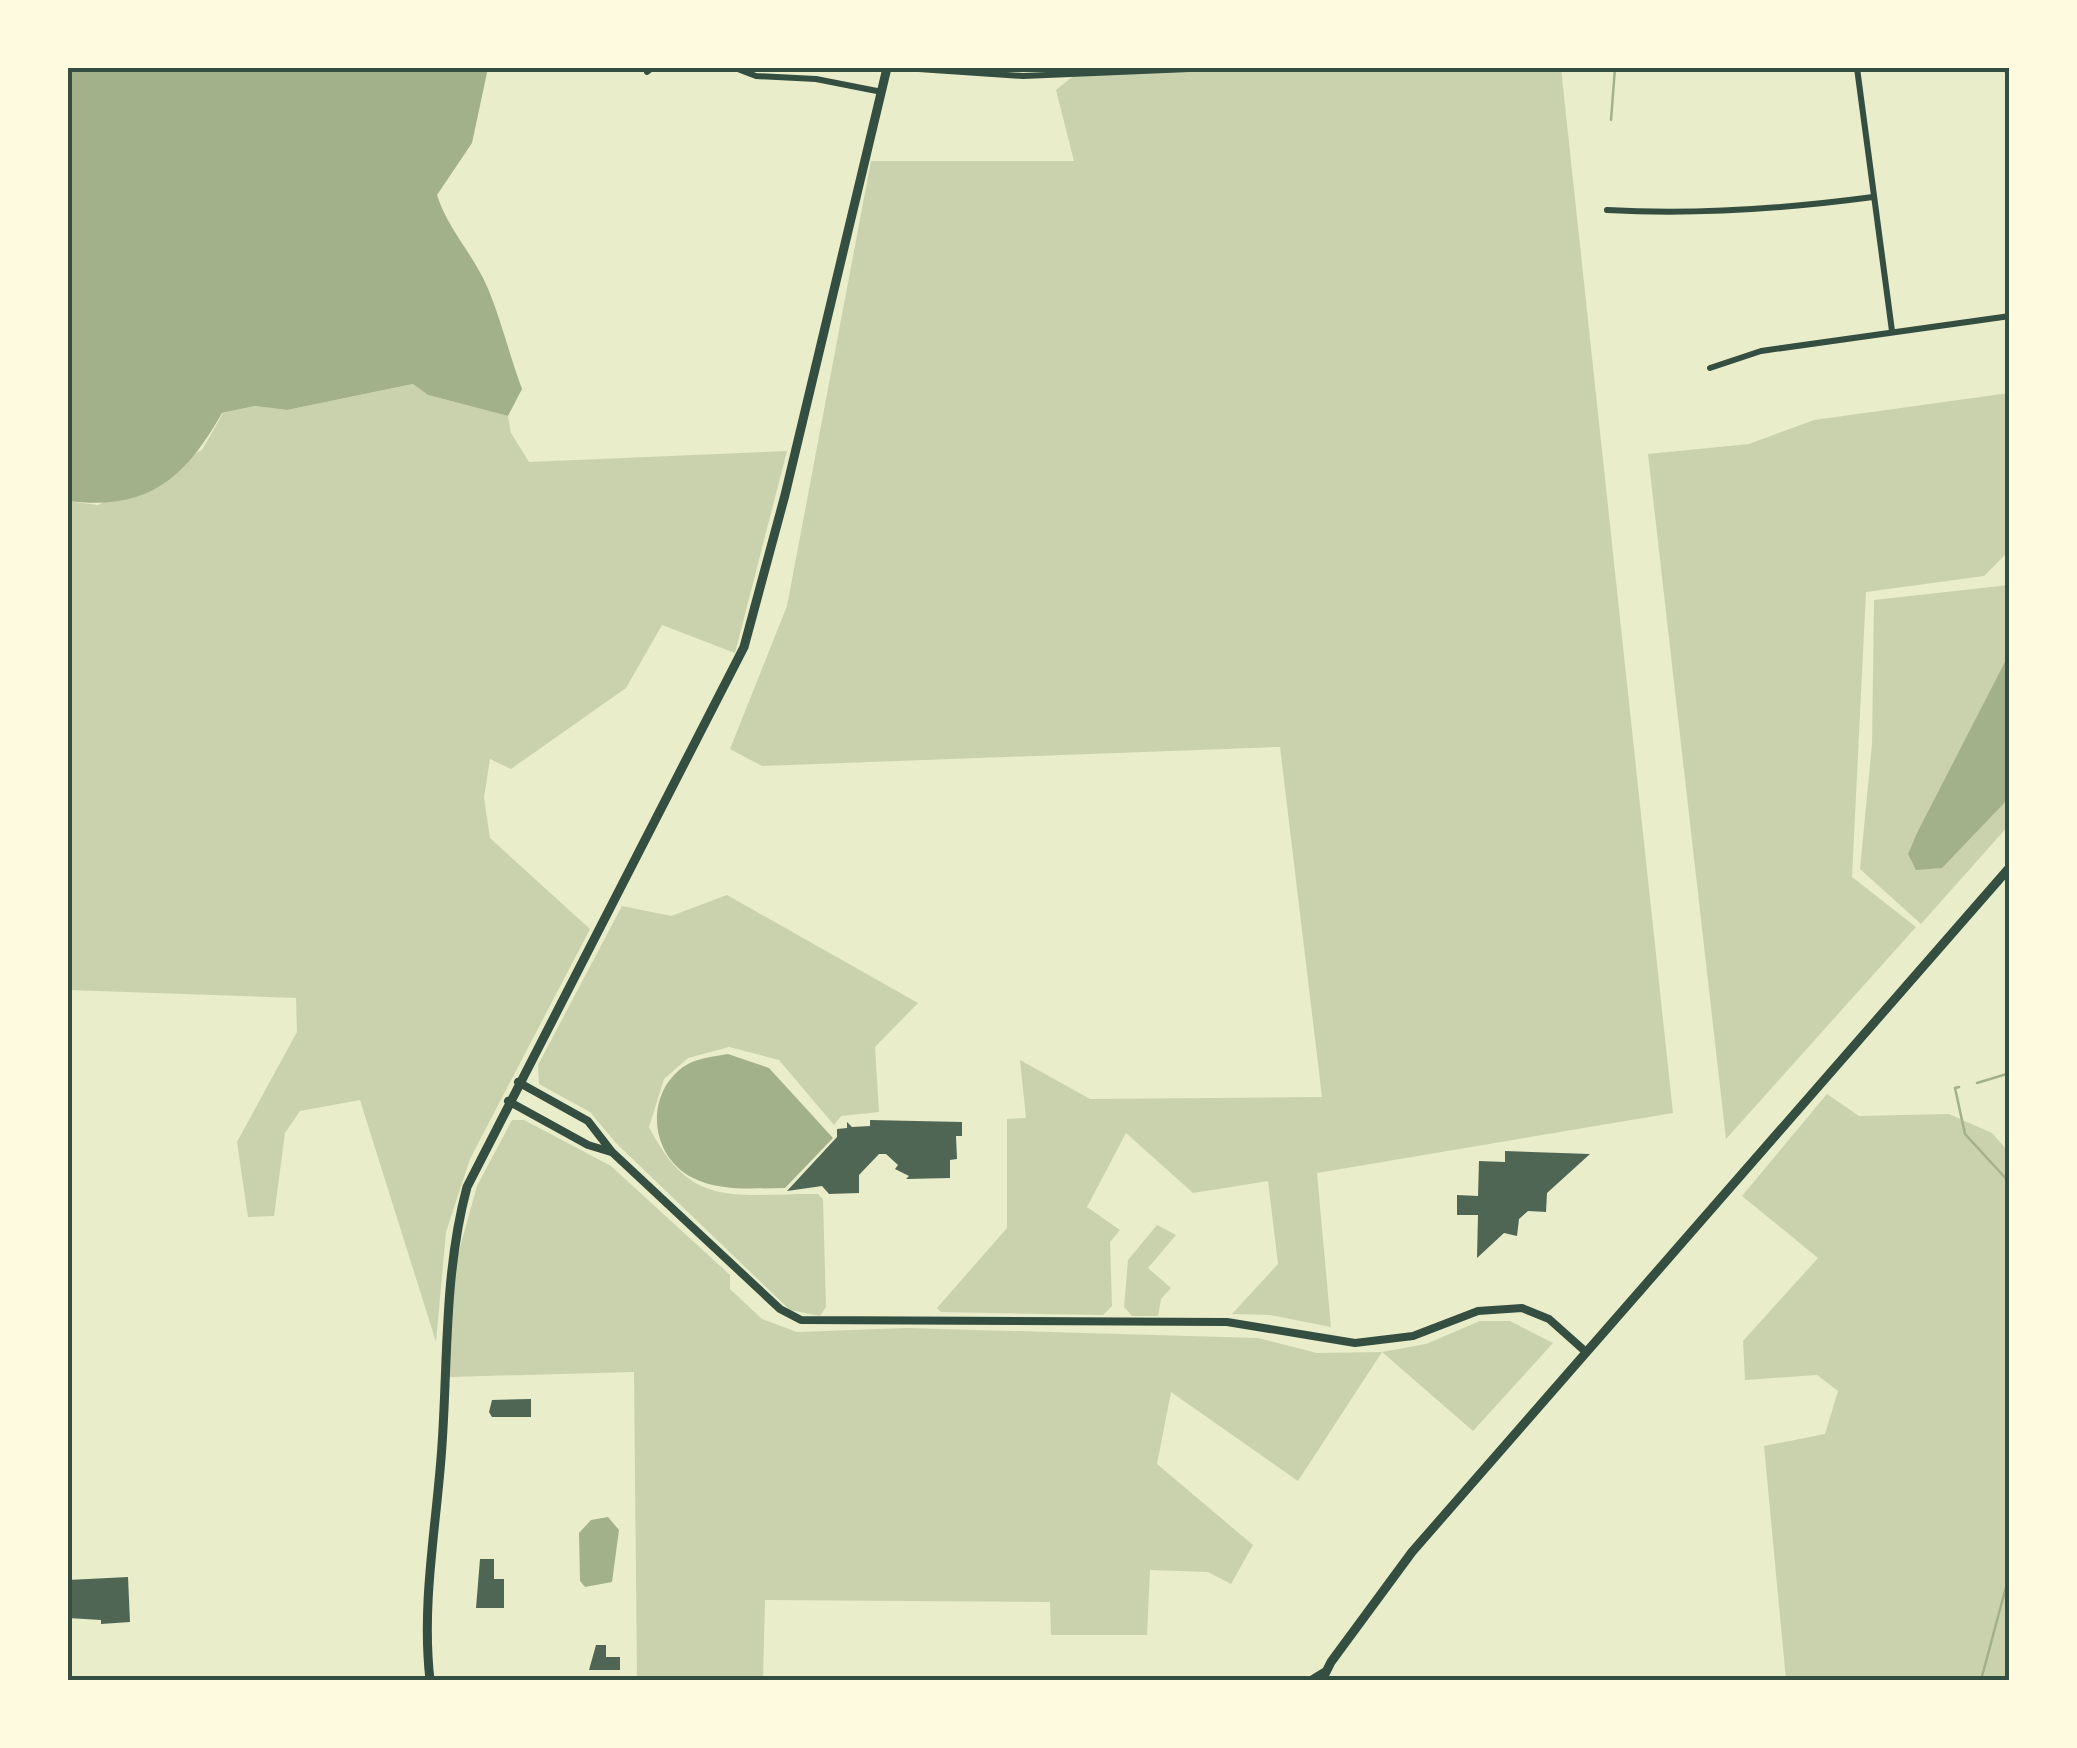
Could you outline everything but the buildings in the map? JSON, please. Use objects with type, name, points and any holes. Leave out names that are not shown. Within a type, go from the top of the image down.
[{"type":"main road","points":[[430,1680],[427,1612],[441,1459],[450,1266],[467,1187],[518,1082],[726,690],[744,647],[887,68]]},
{"type":"main road","points":[[1312,1680],[1323,1676],[1412,1552],[2010,866]]},
{"type":"street","points":[[735,68],[756,76],[816,79],[882,92]]},
{"type":"street","points":[[904,68],[1023,76],[1213,68]]},
{"type":"street","points":[[1857,68],[1892,331]]},
{"type":"street","points":[[2007,68],[2010,84]]},
{"type":"street","points":[[1607,210],[1681,214],[1754,211],[1873,197]]},
{"type":"street","points":[[1710,368],[1761,351],[2010,316]]},
{"type":"street","points":[[518,1082],[588,1121],[612,1152],[780,1309],[801,1320],[1227,1322],[1355,1343],[1413,1336],[1478,1310],[1522,1308],[1549,1319],[1586,1352]]},
{"type":"street","points":[[508,1102],[588,1145],[612,1152]]},
{"type":"shaded area","points":[[68,68],[488,68],[472,143],[437,195],[489,291],[522,389],[508,416],[428,395],[413,384],[287,410],[255,406],[222,413],[193,456],[161,486],[120,501],[68,501]]},
{"type":"shaded area","points":[[1083,68],[1561,68],[1673,1113],[1317,1173],[1331,1327],[1270,1315],[1232,1314],[1278,1264],[1268,1181],[1193,1193],[1126,1133],[1087,1207],[1120,1230],[1110,1242],[1112,1306],[1103,1315],[941,1312],[937,1308],[1007,1228],[1007,1119],[1026,1118],[1020,1060],[1090,1099],[1322,1097],[1280,747],[762,766],[730,749],[787,606],[871,161],[1074,161],[1056,90]]},
{"type":"shaded area","points":[[414,384],[428,395],[508,416],[511,433],[529,462],[787,451],[735,653],[662,625],[626,688],[511,769],[490,759],[484,798],[490,838],[590,929],[470,1159],[446,1232],[436,1342],[360,1100],[300,1111],[285,1133],[274,1216],[248,1217],[237,1142],[297,1032],[296,998],[68,990],[68,501],[98,505],[202,450],[223,413],[255,406],[287,410]]},
{"type":"shaded area","points":[[2009,393],[2006,554],[1984,576],[1866,592],[1852,877],[1916,927],[1726,1139],[1648,454],[1749,444],[1814,420]]},
{"type":"shaded area","points":[[2009,585],[2009,825],[1921,924],[1860,869],[1872,744],[1874,600]]},
{"type":"shaded area","points":[[2009,654],[2009,798],[1942,868],[1916,870],[1908,854],[1917,833]]},
{"type":"shaded area","points":[[727,895],[918,1003],[875,1047],[879,1112],[841,1116],[834,1125],[779,1060],[729,1047],[688,1058],[664,1079],[649,1127],[682,1173],[718,1192],[818,1194],[823,1199],[826,1307],[820,1316],[790,1310],[616,1143],[590,1112],[539,1084],[538,1065],[622,906],[671,916]]},
{"type":"shaded area","points":[[728,1054],[769,1068],[833,1138],[785,1188],[738,1188],[693,1178],[679,1168],[661,1141],[658,1109],[670,1079],[693,1062]]},
{"type":"shaded area","points":[[1827,1094],[1859,1116],[1949,1114],[1992,1133],[2009,1152],[2009,1680],[1786,1680],[1764,1446],[1825,1434],[1838,1391],[1817,1375],[1745,1380],[1743,1341],[1818,1258],[1742,1196]]},
{"type":"shaded area","points":[[512,1120],[524,1120],[611,1166],[730,1275],[730,1289],[762,1319],[797,1332],[907,1328],[1258,1338],[1317,1353],[1382,1352],[1298,1481],[1171,1392],[1157,1464],[1253,1545],[1231,1584],[1208,1572],[1150,1570],[1147,1635],[1051,1635],[1050,1602],[765,1600],[763,1680],[637,1680],[634,1372],[449,1377],[455,1265],[477,1186]]},
{"type":"shaded area","points":[[1157,1225],[1176,1235],[1148,1268],[1171,1288],[1161,1299],[1158,1316],[1132,1316],[1124,1307],[1128,1260]]},
{"type":"shaded area","points":[[1480,1321],[1510,1321],[1553,1343],[1473,1431],[1382,1352],[1426,1344]]},
{"type":"shaded area","points":[[608,1517],[619,1530],[612,1582],[585,1587],[580,1581],[579,1533],[591,1520]]},
{"type":"waterway","points":[[1611,120],[1615,68]]},
{"type":"waterway","points":[[1977,1083],[2010,1073]]},
{"type":"waterway","points":[[1959,1087],[1955,1088],[1965,1134],[2010,1183]]},
{"type":"waterway","points":[[1981,1680],[2010,1572]]}]
